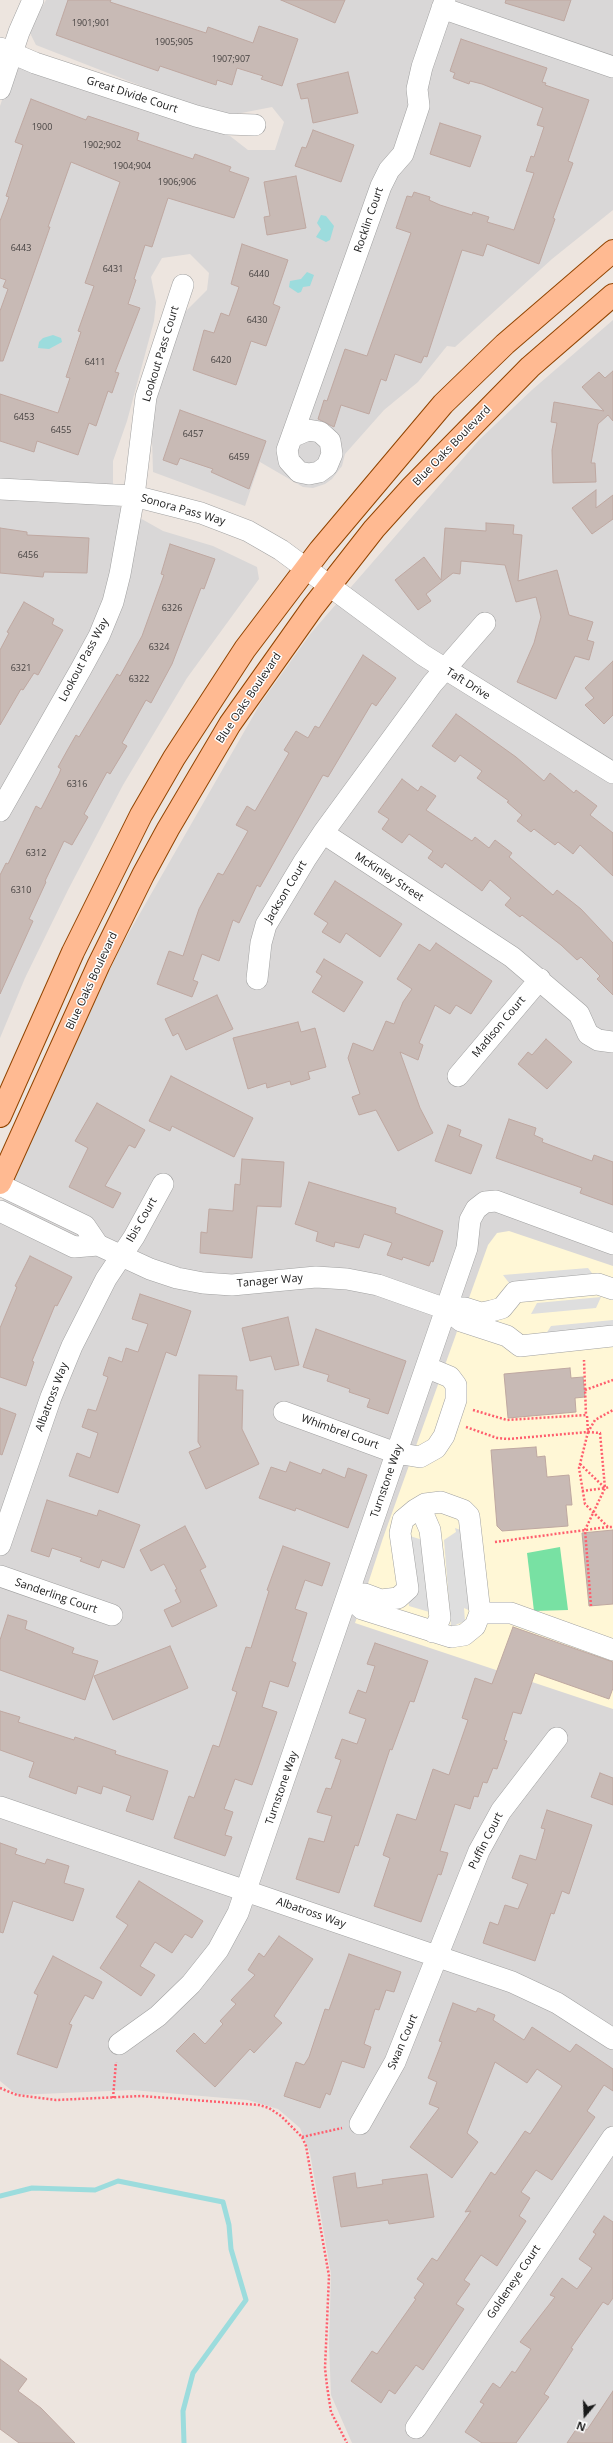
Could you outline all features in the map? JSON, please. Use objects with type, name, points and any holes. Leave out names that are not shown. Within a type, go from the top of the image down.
[{"type":"main road","points":[[0,1116],[73,952],[141,815],[174,758],[245,649],[305,568],[443,404],[505,344],[613,251]]},
{"type":"main road","name":"Blue Oaks Boulevard","points":[[0,1184],[99,964],[168,829],[230,724],[329,586],[379,523],[471,426],[530,367],[613,295]]},
{"type":"street","points":[[0,89],[6,50],[33,0]]},
{"type":"street","name":"Rocklin Court","points":[[294,436],[381,186],[389,170],[403,154],[419,106],[417,89],[422,68],[443,4],[613,67]]},
{"type":"street","name":"Great Divide Court","points":[[6,50],[35,63],[196,116],[227,124],[255,125]]},
{"type":"street","name":"Lookout Pass Court","points":[[134,496],[146,398],[183,285]]},
{"type":"street","name":"Sonora Pass Way","points":[[0,489],[134,496],[176,506],[226,522],[268,541],[329,586]]},
{"type":"street","name":"Lookout Pass Way","points":[[0,810],[99,636],[113,602],[120,574],[134,496]]},
{"type":"street","name":"Taft Drive","points":[[329,586],[403,642],[445,670],[613,773]]},
{"type":"street","points":[[323,833],[429,688],[485,623]]},
{"type":"street","name":"Jackson Court","points":[[257,979],[261,943],[266,926],[323,833]]},
{"type":"street","name":"McKinley Street","points":[[323,833],[481,936],[540,979],[579,1014],[588,1034],[598,1040],[613,1042]]},
{"type":"street","name":"Madison Court","points":[[458,1076],[540,979]]},
{"type":"street","name":"Tanager Way","points":[[0,1184],[85,1226],[98,1245],[120,1256],[177,1278],[203,1284],[232,1285],[316,1277],[347,1279],[378,1285],[446,1309]]},
{"type":"street","name":"Ibis Court","points":[[120,1256],[134,1237],[163,1184]]},
{"type":"street","name":"Turnstone Way","points":[[119,2044],[158,2016],[192,1984],[228,1935],[246,1892],[467,1248],[470,1220],[476,1209],[485,1202],[496,1201],[613,1244]]},
{"type":"street","points":[[0,1211],[74,1247],[98,1245]]},
{"type":"street","name":"Albatross Way","points":[[0,1545],[61,1371],[88,1312],[120,1256]]},
{"type":"street","points":[[446,1309],[465,1308],[481,1313],[502,1308],[515,1292],[598,1284],[613,1289]]},
{"type":"street","points":[[502,1308],[507,1336]]},
{"type":"street","points":[[446,1309],[461,1321],[507,1336],[520,1346],[613,1336]]},
{"type":"street","name":"Whimbrel Court","points":[[284,1412],[396,1453],[420,1457],[436,1448],[444,1436],[456,1400],[456,1385],[450,1377],[426,1367]]},
{"type":"street","points":[[348,1596],[362,1609],[451,1637],[464,1635],[475,1626],[480,1613],[469,1516],[463,1510],[441,1502],[425,1504],[415,1510],[404,1520],[400,1532],[411,1624]]},
{"type":"street","points":[[415,1510],[424,1516],[430,1530],[440,1618],[433,1632]]},
{"type":"street","name":"Sanderling Court","points":[[0,1576],[112,1615]]},
{"type":"street","points":[[348,1596],[365,1594],[381,1600],[398,1598],[408,1589]]},
{"type":"street","points":[[480,1613],[511,1613],[613,1650]]},
{"type":"street","name":"Puffin Court","points":[[436,1956],[479,1851],[501,1811],[557,1738]]},
{"type":"street","name":"Albatross Way","points":[[0,1807],[436,1956],[535,1992],[557,2003],[613,2039]]},
{"type":"street","name":"Swan Court","points":[[360,2124],[395,2062],[436,1956]]},
{"type":"street","name":"Goldeneye Court","points":[[416,2428],[613,2137]]},
{"type":"path","points":[[584,1360],[588,1432]]},
{"type":"path","points":[[585,1390],[613,1380]]},
{"type":"path","points":[[468,1408],[507,1420],[586,1415]]},
{"type":"path","points":[[608,1527],[585,1504],[582,1491],[580,1464],[588,1432],[595,1420],[613,1410]]},
{"type":"path","points":[[462,1426],[497,1438],[508,1439],[588,1432],[600,1433],[605,1488],[595,1514],[585,1530],[591,1606]]},
{"type":"path","points":[[580,1464],[605,1488]]},
{"type":"path","points":[[582,1491],[610,1487]]},
{"type":"path","points":[[495,1542],[613,1527]]},
{"type":"path","points":[[113,2098],[119,2044]]},
{"type":"path","points":[[0,2088],[21,2096],[56,2100],[141,2096],[178,2097],[259,2105],[269,2108],[281,2116],[302,2137],[306,2146],[328,2276],[325,2368],[326,2386],[331,2412],[347,2443]]},
{"type":"path","points":[[302,2137],[360,2124]]},
{"type":"shaded area","points":[[46,0],[613,0],[613,210],[552,259],[455,347],[447,346],[418,382],[384,410],[345,454],[342,466],[332,479],[325,484],[313,488],[303,487],[260,462],[245,506],[153,472],[151,406],[183,314],[207,290],[209,273],[190,254],[162,258],[151,277],[156,302],[154,321],[127,421],[113,461],[113,488],[0,484],[0,106],[14,65],[230,136],[248,150],[275,150],[284,122],[272,107],[221,117],[36,45],[29,31]]},
{"type":"shaded area","points":[[613,320],[613,2443],[352,2443],[331,2395],[329,2345],[331,2274],[310,2153],[300,2128],[278,2109],[248,2100],[132,2090],[17,2095],[0,2081],[0,1206],[119,950],[260,704],[311,633],[479,440],[533,389]]},
{"type":"shaded area","points":[[0,496],[108,500],[163,531],[213,546],[257,567],[259,579],[187,678],[123,785],[68,890],[25,978],[0,1038]]},
{"type":"shaded area","points":[[509,1231],[613,1266],[613,1709],[355,1623],[383,1538],[488,1245],[497,1233]]},
{"type":"shaded area","points":[[588,1268],[598,1281],[513,1288],[503,1275]]},
{"type":"shaded area","points":[[601,1297],[596,1308],[531,1314],[537,1303]]},
{"type":"shaded area","points":[[613,1320],[613,1333],[544,1337],[551,1326]]},
{"type":"shaded area","points":[[455,1528],[472,1534],[480,1615],[464,1608],[465,1621],[451,1627],[444,1540],[456,1532]]},
{"type":"shaded area","points":[[400,1533],[426,1541],[436,1614],[409,1606]]},
{"type":"green space","points":[[560,1547],[568,1610],[534,1611],[527,1553]]},
{"type":"water","points":[[321,215],[326,216],[334,226],[330,240],[326,242],[316,237],[321,229],[317,223]]},
{"type":"water","points":[[307,272],[314,275],[310,286],[303,287],[301,292],[298,293],[289,287],[290,281],[301,279]]},
{"type":"water","points":[[53,335],[61,338],[62,342],[49,349],[38,348],[39,342],[43,338]]},
{"type":"building","points":[[68,0],[111,0],[110,2],[206,33],[208,27],[253,43],[259,26],[298,39],[282,86],[261,79],[263,76],[237,68],[232,85],[217,80],[216,85],[160,66],[158,71],[56,35]]},
{"type":"building","points":[[281,0],[345,0],[335,23]]},
{"type":"building","points":[[506,0],[571,0],[564,21],[505,3]]},
{"type":"building","points":[[461,39],[547,68],[542,82],[546,83],[545,85],[589,100],[568,161],[573,163],[553,218],[555,219],[539,264],[487,244],[483,256],[462,250],[427,357],[424,356],[421,363],[395,354],[386,381],[381,379],[369,414],[341,405],[334,427],[318,419],[324,400],[327,401],[345,349],[367,356],[411,233],[396,228],[407,196],[412,197],[414,192],[430,197],[429,200],[440,205],[472,215],[473,212],[489,217],[487,222],[514,230],[534,173],[526,171],[531,156],[534,157],[544,127],[537,125],[543,108],[482,84],[470,81],[469,84],[453,78],[455,73],[450,71]]},
{"type":"building","points":[[348,72],[358,113],[313,123],[308,98],[301,99],[297,84]]},
{"type":"building","points":[[31,99],[86,120],[88,116],[139,133],[137,140],[193,159],[195,154],[231,167],[229,171],[249,178],[234,218],[168,198],[152,247],[145,245],[134,279],[136,280],[128,304],[140,308],[115,372],[119,373],[112,393],[108,391],[96,426],[89,423],[78,455],[37,441],[34,452],[0,441],[0,394],[58,413],[70,378],[66,377],[81,332],[78,331],[94,286],[85,283],[120,182],[71,162],[3,361],[0,361],[0,311],[8,289],[3,287],[6,280],[0,278],[0,221],[9,197],[6,196],[23,145],[15,142]]},
{"type":"building","points":[[440,123],[481,136],[470,167],[430,154]]},
{"type":"building","points":[[313,130],[354,145],[341,182],[295,166],[302,147],[306,148]]},
{"type":"building","points":[[296,176],[306,228],[267,235],[264,217],[270,216],[264,182]]},
{"type":"building","points":[[242,244],[288,260],[273,304],[280,307],[266,346],[251,341],[236,385],[193,370],[204,330],[214,333],[221,313],[229,316],[239,287],[231,284]]},
{"type":"building","points":[[613,371],[613,421],[608,415],[598,424],[591,463],[595,463],[596,482],[553,483],[552,450],[557,423],[551,422],[554,402],[604,411],[582,387],[599,372],[605,378]]},
{"type":"building","points":[[180,410],[266,441],[249,489],[211,472],[213,469],[180,458],[177,465],[163,460]]},
{"type":"building","points":[[596,490],[596,508],[613,495],[613,519],[592,534],[572,508]]},
{"type":"building","points":[[486,523],[514,525],[513,534],[522,535],[518,581],[557,570],[569,615],[593,622],[587,640],[594,642],[589,660],[575,656],[556,699],[517,682],[534,643],[541,617],[536,597],[516,602],[505,565],[461,561],[460,574],[453,573],[426,594],[431,601],[418,610],[395,580],[424,557],[441,580],[445,528],[486,531]]},
{"type":"building","points":[[0,528],[27,532],[27,535],[89,538],[87,573],[44,572],[43,577],[0,573]]},
{"type":"building","points":[[170,544],[215,559],[204,589],[201,588],[172,664],[151,703],[146,700],[122,743],[127,746],[110,774],[107,772],[84,814],[88,817],[72,845],[64,841],[29,919],[33,921],[0,994],[0,875],[6,863],[8,864],[36,806],[41,809],[59,774],[61,769],[58,767],[76,735],[79,737],[117,674],[120,676],[142,636],[164,575],[161,574]]},
{"type":"building","points":[[24,602],[54,619],[52,624],[63,630],[38,675],[34,673],[23,690],[21,689],[0,725],[0,650],[9,633],[7,632]]},
{"type":"building","points":[[363,655],[396,678],[376,706],[372,703],[328,777],[323,775],[260,887],[257,885],[239,923],[233,920],[219,961],[202,954],[193,980],[198,982],[192,997],[157,984],[169,951],[183,956],[199,909],[218,873],[223,875],[248,831],[236,825],[247,806],[255,811],[289,753],[284,750],[296,731],[308,738],[315,726],[319,728]]},
{"type":"building","points":[[613,661],[613,715],[604,724],[585,705],[594,698],[585,688]]},
{"type":"building","points":[[456,714],[516,757],[544,781],[550,773],[574,793],[576,790],[597,806],[590,815],[613,833],[613,876],[580,845],[573,854],[558,842],[555,845],[534,829],[531,832],[517,821],[522,815],[507,802],[509,801],[477,778],[482,771],[460,755],[455,762],[432,746]]},
{"type":"building","points":[[402,779],[418,791],[421,786],[436,796],[426,810],[472,841],[475,837],[489,848],[495,840],[512,853],[509,857],[553,895],[557,890],[581,909],[613,943],[613,995],[597,979],[600,976],[581,957],[577,960],[561,945],[522,915],[520,917],[505,905],[511,898],[490,880],[482,891],[445,863],[442,868],[428,858],[433,851],[409,834],[402,843],[382,829],[389,819],[378,812]]},
{"type":"building","points":[[335,881],[402,924],[380,957],[346,933],[340,943],[322,932],[328,923],[314,914]]},
{"type":"building","points":[[436,943],[492,981],[471,1014],[456,1005],[450,1014],[435,1005],[419,1043],[423,1045],[418,1060],[400,1052],[420,1108],[433,1133],[398,1151],[376,1110],[359,1115],[352,1097],[360,1094],[348,1058],[353,1043],[373,1051],[386,1021],[394,1024],[403,1002],[412,989],[397,979],[419,944],[430,951]]},
{"type":"building","points":[[324,959],[363,982],[344,1012],[312,992],[322,976],[316,972]]},
{"type":"building","points":[[217,995],[233,1029],[186,1050],[178,1033],[173,1036],[165,1019]]},
{"type":"building","points":[[298,1022],[301,1032],[315,1028],[326,1067],[308,1072],[310,1079],[291,1085],[290,1081],[267,1088],[266,1083],[248,1089],[233,1038]]},
{"type":"building","points":[[546,1039],[572,1062],[547,1089],[518,1064],[528,1052],[532,1055]]},
{"type":"building","points":[[171,1076],[253,1118],[234,1157],[172,1126],[170,1131],[149,1121]]},
{"type":"building","points":[[97,1103],[145,1130],[135,1148],[129,1145],[105,1186],[121,1193],[113,1208],[69,1187],[88,1148],[75,1141]]},
{"type":"building","points":[[509,1119],[536,1128],[534,1135],[543,1139],[542,1142],[592,1161],[594,1155],[613,1162],[613,1205],[580,1193],[582,1188],[496,1158]]},
{"type":"building","points":[[448,1125],[461,1130],[459,1136],[482,1145],[471,1174],[435,1161]]},
{"type":"building","points":[[242,1159],[284,1162],[281,1207],[257,1206],[252,1258],[200,1253],[201,1232],[207,1233],[209,1209],[233,1211],[235,1184],[240,1185]]},
{"type":"building","points":[[309,1182],[396,1208],[395,1213],[443,1231],[433,1262],[431,1261],[429,1266],[403,1257],[402,1260],[387,1255],[392,1243],[364,1234],[359,1248],[335,1242],[334,1247],[316,1241],[318,1232],[295,1224]]},
{"type":"building","points":[[30,1256],[72,1277],[57,1306],[55,1305],[32,1361],[34,1362],[26,1386],[0,1377],[0,1328],[17,1287],[15,1286]]},
{"type":"building","points":[[140,1294],[191,1311],[176,1356],[166,1352],[118,1493],[69,1476],[77,1453],[90,1458],[98,1433],[82,1427],[88,1409],[96,1411],[108,1377],[103,1375],[109,1357],[122,1362],[126,1348],[138,1352],[148,1324],[132,1319]]},
{"type":"building","points":[[288,1317],[299,1365],[275,1370],[271,1356],[250,1361],[242,1328]]},
{"type":"building","points":[[316,1329],[406,1361],[388,1414],[367,1407],[370,1399],[349,1392],[350,1389],[327,1381],[329,1375],[303,1367]]},
{"type":"building","points":[[570,1368],[571,1378],[583,1377],[585,1397],[575,1398],[576,1412],[508,1418],[504,1374]]},
{"type":"building","points":[[199,1375],[237,1376],[236,1390],[243,1390],[242,1429],[259,1464],[206,1489],[189,1452],[201,1447],[198,1442]]},
{"type":"building","points":[[0,1408],[16,1414],[2,1455],[0,1454]]},
{"type":"building","points":[[536,1447],[537,1457],[545,1456],[547,1477],[569,1475],[572,1505],[566,1505],[568,1526],[502,1531],[497,1526],[491,1450]]},
{"type":"building","points":[[290,1462],[321,1474],[323,1469],[345,1478],[348,1468],[367,1475],[348,1528],[296,1508],[295,1511],[259,1498],[271,1467],[286,1472]]},
{"type":"building","points":[[47,1500],[97,1516],[99,1510],[140,1525],[124,1568],[102,1560],[99,1568],[80,1561],[82,1558],[52,1548],[49,1557],[31,1551]]},
{"type":"building","points":[[185,1526],[206,1567],[200,1570],[217,1606],[172,1627],[164,1610],[181,1602],[175,1590],[177,1589],[164,1564],[151,1571],[140,1550]]},
{"type":"building","points":[[613,1530],[613,1604],[589,1606],[582,1533]]},
{"type":"building","points":[[283,1546],[330,1563],[322,1586],[305,1580],[295,1609],[307,1613],[292,1661],[296,1663],[288,1687],[270,1681],[262,1707],[277,1712],[252,1785],[235,1779],[224,1809],[233,1812],[225,1835],[232,1837],[225,1856],[174,1838],[189,1796],[194,1798],[213,1745],[219,1747],[237,1692],[232,1690],[246,1647],[251,1648],[269,1591],[267,1590]]},
{"type":"building","points":[[8,1615],[27,1621],[25,1629],[74,1648],[72,1653],[98,1661],[85,1700],[0,1670],[0,1640]]},
{"type":"building","points":[[513,1627],[613,1662],[613,1688],[609,1699],[535,1673],[521,1714],[513,1712],[504,1740],[507,1741],[497,1769],[493,1768],[487,1783],[483,1782],[478,1797],[474,1796],[470,1809],[455,1804],[440,1851],[448,1853],[441,1875],[438,1874],[421,1922],[374,1906],[390,1858],[383,1855],[397,1814],[416,1820],[433,1769],[449,1775],[468,1720],[462,1718],[475,1678],[492,1684]]},
{"type":"building","points":[[375,1643],[428,1661],[414,1702],[410,1701],[392,1750],[390,1749],[358,1846],[355,1845],[339,1893],[296,1879],[309,1838],[324,1842],[332,1816],[317,1812],[326,1788],[331,1789],[341,1760],[335,1758],[342,1739],[357,1744],[366,1719],[349,1713],[358,1690],[366,1693],[375,1666],[367,1664]]},
{"type":"building","points":[[170,1646],[188,1688],[113,1720],[94,1676]]},
{"type":"building","points":[[0,1711],[20,1717],[18,1722],[74,1740],[75,1737],[116,1751],[115,1754],[168,1771],[153,1820],[126,1811],[131,1796],[103,1786],[101,1794],[78,1786],[76,1794],[29,1777],[34,1762],[0,1750]]},
{"type":"building","points":[[600,1773],[613,1778],[613,1805],[591,1797]]},
{"type":"building","points":[[547,1810],[592,1825],[569,1894],[562,1891],[554,1914],[551,1913],[535,1961],[483,1943],[490,1922],[498,1925],[505,1905],[518,1909],[528,1884],[512,1878],[520,1855],[536,1860],[545,1829],[541,1828]]},
{"type":"building","points":[[0,1843],[17,1849],[15,1854],[45,1864],[47,1859],[69,1866],[64,1883],[84,1889],[73,1921],[13,1901],[3,1933],[0,1932]]},
{"type":"building","points":[[139,1881],[203,1921],[192,1938],[185,1934],[172,1953],[155,1942],[140,1966],[155,1975],[141,1996],[100,1968],[128,1925],[116,1917]]},
{"type":"building","points":[[279,1936],[313,1959],[274,2016],[282,2023],[254,2053],[250,2049],[215,2087],[176,2051],[194,2033],[205,2044],[223,2024],[220,2021],[236,2004],[231,2000],[255,1975],[248,1970],[259,1953],[264,1957]]},
{"type":"building","points":[[349,1954],[401,1972],[394,1992],[386,1990],[379,2010],[375,2009],[364,2044],[371,2047],[364,2068],[342,2061],[330,2095],[326,2093],[320,2108],[284,2096],[296,2062],[304,2065],[309,2057],[325,2009],[329,2010]]},
{"type":"building","points":[[53,1956],[102,1982],[93,1999],[85,1995],[69,2024],[72,2025],[57,2068],[17,2054],[38,1995],[34,1993]]},
{"type":"building","points":[[453,2003],[476,2012],[478,2008],[495,2015],[493,2020],[524,2040],[532,2027],[570,2052],[576,2044],[613,2069],[613,2091],[604,2085],[587,2111],[595,2117],[552,2180],[536,2170],[521,2192],[530,2198],[519,2216],[526,2221],[497,2266],[481,2255],[464,2280],[470,2284],[456,2304],[464,2309],[423,2370],[416,2365],[395,2394],[389,2390],[381,2403],[351,2381],[372,2351],[377,2354],[416,2299],[414,2298],[424,2284],[417,2279],[432,2258],[437,2261],[471,2211],[465,2212],[491,2172],[495,2175],[525,2131],[530,2134],[562,2086],[537,2069],[527,2083],[495,2062],[467,2133],[478,2142],[452,2178],[410,2147],[439,2108],[429,2104],[437,2082],[428,2078],[442,2042],[439,2041]]},
{"type":"building","points":[[355,2173],[357,2188],[383,2184],[382,2180],[427,2174],[434,2217],[389,2224],[388,2220],[341,2227],[333,2177]]},
{"type":"building","points":[[604,2216],[613,2222],[613,2298],[608,2305],[603,2302],[571,2348],[573,2349],[544,2394],[549,2397],[516,2443],[482,2443],[465,2432],[484,2404],[480,2402],[493,2383],[500,2388],[512,2371],[515,2373],[531,2349],[520,2342],[555,2297],[550,2295],[562,2278],[577,2289],[592,2268],[579,2259],[596,2234],[593,2232]]},
{"type":"building","points":[[0,2359],[27,2379],[18,2391],[41,2408],[75,2443],[19,2443],[0,2429]]},
{"type":"building","points":[[613,2391],[613,2443],[567,2443],[579,2425],[587,2430]]},
{"type":"waterway","points":[[0,2196],[32,2188],[95,2190],[118,2181],[223,2202],[229,2225],[231,2249],[246,2300],[193,2373],[183,2411],[184,2443]]}]
